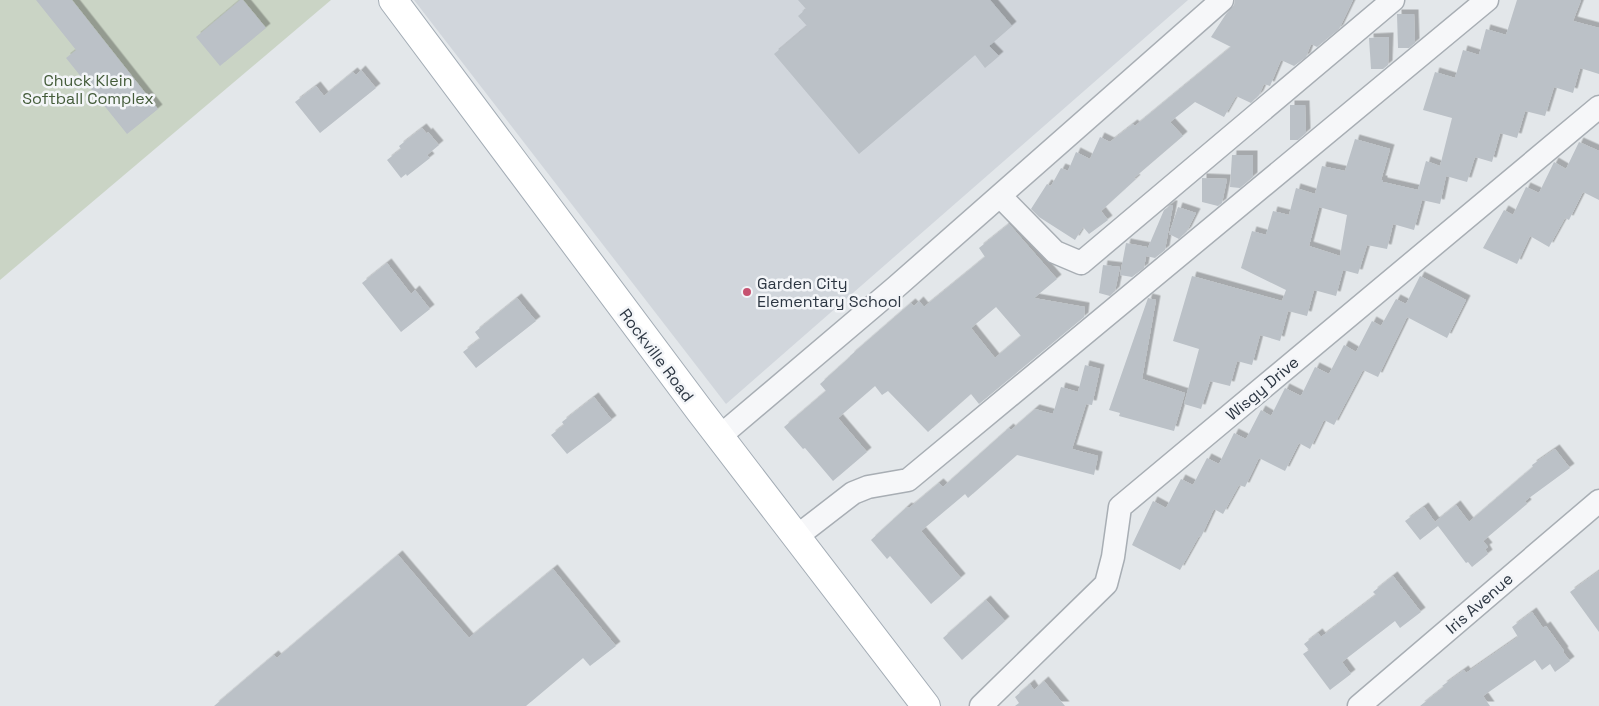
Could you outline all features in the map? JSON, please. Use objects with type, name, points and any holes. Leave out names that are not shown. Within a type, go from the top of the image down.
[{"type":"main road","name":"Rockville Road","points":[[393,0],[719,437],[926,706]]},
{"type":"street","points":[[719,437],[896,288],[1222,0]]},
{"type":"street","points":[[1000,197],[1055,252],[1081,263],[1393,0]]},
{"type":"street","points":[[796,537],[853,493],[868,487],[908,480],[1487,0]]},
{"type":"street","name":"Wisgy Drive","points":[[981,706],[1106,584],[1113,557],[1120,507],[1599,108]]},
{"type":"street","name":"Iris Avenue","points":[[1359,706],[1599,501]]},
{"type":"shaded area","name":"Garden City Elementary School","points":[[414,0],[1188,0],[726,404]]},
{"type":"green space","name":"Chuck Klein Softball Complex","points":[[0,0],[331,0],[0,280]]},
{"type":"building","points":[[36,0],[72,0],[158,109],[127,134],[66,58],[76,50]]},
{"type":"building","points":[[240,0],[243,0],[266,28],[220,66],[196,37]]},
{"type":"building","points":[[798,0],[990,0],[1012,26],[989,46],[999,56],[985,68],[975,55],[859,154],[774,54],[807,26],[798,16],[806,9]]},
{"type":"building","points":[[1235,0],[1353,0],[1339,29],[1317,47],[1311,44],[1306,57],[1294,66],[1281,60],[1270,86],[1264,84],[1259,95],[1251,103],[1236,96],[1224,117],[1195,102],[1170,122],[1183,136],[1134,178],[1136,179],[1101,211],[1108,220],[1089,234],[1083,227],[1075,240],[1039,217],[1031,209],[1047,184],[1051,186],[1061,168],[1068,171],[1076,152],[1090,159],[1100,137],[1110,142],[1133,124],[1135,126],[1231,47],[1211,37],[1234,5]]},
{"type":"building","points":[[1517,0],[1581,0],[1573,21],[1599,28],[1599,74],[1580,68],[1573,93],[1554,87],[1545,116],[1525,111],[1517,138],[1500,133],[1492,162],[1475,157],[1467,182],[1446,176],[1440,204],[1422,200],[1414,230],[1393,224],[1387,249],[1367,245],[1358,274],[1343,270],[1336,296],[1314,290],[1307,316],[1288,311],[1280,341],[1260,335],[1252,365],[1237,361],[1230,386],[1210,381],[1201,409],[1184,404],[1199,349],[1173,341],[1192,276],[1282,301],[1286,290],[1241,268],[1252,231],[1266,235],[1273,211],[1289,215],[1296,188],[1315,194],[1322,166],[1345,171],[1355,139],[1390,149],[1381,180],[1383,182],[1418,190],[1426,161],[1440,166],[1452,118],[1423,110],[1435,72],[1455,78],[1463,50],[1479,55],[1486,29],[1506,35]],"holes":[[[1319,207],[1347,215],[1340,256],[1309,246]]]},
{"type":"building","points":[[1397,14],[1414,14],[1415,43],[1409,48],[1398,48]]},
{"type":"building","points":[[1389,37],[1388,65],[1383,69],[1371,69],[1369,38]]},
{"type":"building","points":[[361,70],[376,88],[320,133],[295,102],[316,86],[324,96],[353,72],[356,75]]},
{"type":"building","points":[[1290,105],[1305,105],[1306,133],[1298,140],[1290,140]]},
{"type":"building","points":[[422,128],[439,145],[427,155],[430,158],[407,176],[406,174],[401,178],[387,160],[401,149],[399,146]]},
{"type":"building","points":[[1579,142],[1599,151],[1599,200],[1583,192],[1569,220],[1565,218],[1549,247],[1530,236],[1517,264],[1483,248],[1504,210],[1513,215],[1526,187],[1539,193],[1554,162],[1566,169]]},
{"type":"building","points":[[1232,155],[1253,155],[1253,177],[1240,188],[1230,187]]},
{"type":"building","points":[[1202,178],[1227,179],[1222,203],[1218,206],[1202,202]]},
{"type":"building","points":[[1173,205],[1165,250],[1155,258],[1146,256],[1144,268],[1132,277],[1120,275],[1126,243],[1147,247],[1147,250],[1164,210]]},
{"type":"building","points":[[1178,207],[1196,213],[1187,231],[1179,239],[1169,234]]},
{"type":"building","points":[[1009,224],[1057,279],[1034,298],[1085,307],[1084,317],[979,404],[971,394],[928,432],[888,391],[882,395],[875,386],[838,418],[867,452],[833,481],[784,427],[826,391],[820,384],[911,303],[914,306],[919,301],[924,307],[985,257],[979,248]],"holes":[[[996,307],[1021,336],[995,358],[971,328]]]},
{"type":"building","points":[[387,263],[411,294],[415,290],[430,309],[401,332],[362,283]]},
{"type":"building","points":[[1103,265],[1120,267],[1115,291],[1110,296],[1099,293]]},
{"type":"building","points":[[1420,276],[1466,300],[1447,338],[1407,317],[1378,377],[1363,370],[1334,425],[1324,420],[1310,449],[1299,443],[1285,471],[1259,458],[1245,487],[1239,485],[1223,514],[1214,509],[1201,537],[1199,536],[1180,570],[1132,545],[1153,501],[1166,508],[1181,479],[1193,485],[1207,458],[1219,464],[1234,433],[1246,439],[1261,410],[1271,416],[1285,388],[1301,396],[1315,367],[1329,374],[1344,345],[1356,352],[1372,321],[1381,326],[1396,299],[1406,304]]},
{"type":"building","points":[[517,298],[536,321],[476,368],[463,352],[480,339],[475,332]]},
{"type":"building","points":[[1148,298],[1156,300],[1142,379],[1185,393],[1174,431],[1119,416],[1120,413],[1109,410]]},
{"type":"building","points":[[1085,365],[1100,369],[1092,405],[1086,404],[1072,449],[1098,456],[1094,475],[1017,455],[968,498],[965,494],[921,531],[961,578],[931,604],[890,556],[887,559],[871,540],[907,507],[909,508],[939,483],[943,487],[1009,428],[1011,430],[1035,409],[1053,414],[1061,387],[1078,392]]},
{"type":"building","points":[[594,397],[612,420],[567,454],[551,435],[564,425],[562,422]]},
{"type":"building","points":[[1555,449],[1570,468],[1525,501],[1527,504],[1483,541],[1488,547],[1485,549],[1488,554],[1472,567],[1468,562],[1466,563],[1438,526],[1420,540],[1405,521],[1424,507],[1435,522],[1456,505],[1469,522],[1533,467],[1532,465]]},
{"type":"building","points":[[398,555],[469,638],[553,569],[616,646],[590,666],[583,658],[526,706],[214,706],[274,655],[277,658]]},
{"type":"building","points":[[1599,571],[1599,632],[1570,592]]},
{"type":"building","points":[[1393,576],[1421,612],[1400,628],[1395,621],[1342,662],[1351,674],[1330,690],[1303,654],[1309,650],[1304,644],[1318,633],[1321,637],[1376,595],[1373,592]]},
{"type":"building","points":[[986,600],[1005,621],[962,660],[943,638]]},
{"type":"building","points":[[1532,612],[1543,628],[1546,626],[1570,661],[1555,672],[1550,664],[1542,670],[1535,660],[1483,696],[1490,706],[1420,706],[1444,687],[1442,686],[1464,670],[1466,673],[1518,637],[1512,627]]},
{"type":"building","points":[[1044,681],[1065,706],[1015,706],[1019,703],[1015,697],[1030,684],[1034,690]]},
{"type":"place","name":"Garden City Elementary School","points":[[747,292]]}]
